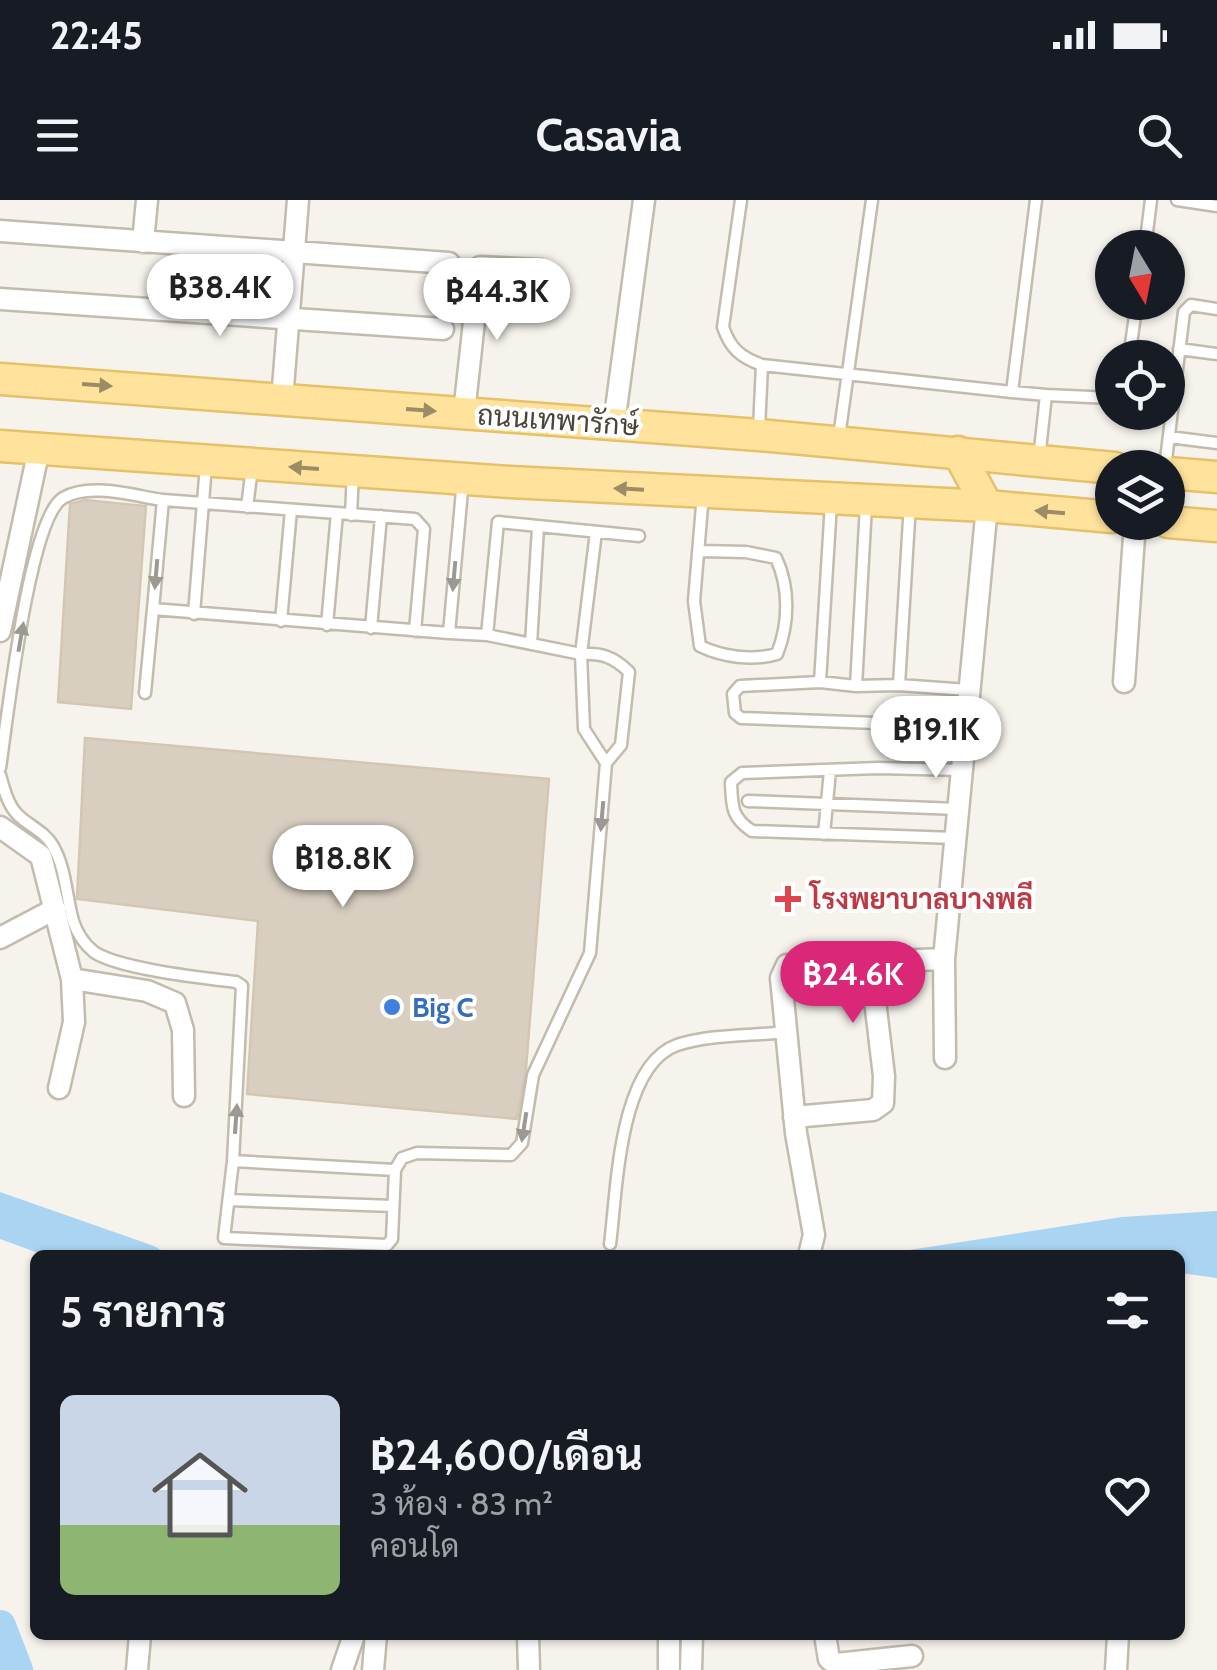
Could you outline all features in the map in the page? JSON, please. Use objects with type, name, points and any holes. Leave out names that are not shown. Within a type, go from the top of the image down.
[{"type":"main road","name":"ถนนเทพารักษ์","points":[[0,379],[758,435],[1095,466]]},
{"type":"main road","points":[[0,446],[464,479],[986,506],[1095,516]]},
{"type":"main road","points":[[867,500],[884,489],[888,474],[882,454],[872,446]]},
{"type":"main road","points":[[958,452],[986,506]]},
{"type":"main road","points":[[1185,472],[1217,476]]},
{"type":"main road","points":[[1185,523],[1217,526]]},
{"type":"street","points":[[143,242],[147,200]]},
{"type":"street","points":[[282,400],[298,200]]},
{"type":"street","points":[[614,424],[644,200]]},
{"type":"street","points":[[0,230],[448,262]]},
{"type":"street","points":[[464,413],[480,267],[540,270]]},
{"type":"street","points":[[0,300],[443,329]]},
{"type":"street","points":[[0,630],[8,555],[39,449]]},
{"type":"street","points":[[945,1058],[944,958],[986,506]]},
{"type":"street","points":[[1124,682],[1134,540]]},
{"type":"street","points":[[0,827],[41,856],[72,979],[74,1022],[59,1088]]},
{"type":"street","points":[[0,938],[55,908]]},
{"type":"street","points":[[811,1250],[814,1235],[794,1118],[781,978],[787,965],[944,958]]},
{"type":"street","points":[[794,1118],[873,1110],[884,1103],[870,959]]},
{"type":"street","points":[[72,979],[147,991],[175,1003],[183,1030],[184,1096]]},
{"type":"street","points":[[137,1670],[140,1640]]},
{"type":"street","points":[[342,1670],[352,1640]]},
{"type":"street","points":[[373,1670],[376,1640]]},
{"type":"street","points":[[528,1640],[529,1670]]},
{"type":"street","points":[[668,1640],[669,1670]]},
{"type":"street","points":[[692,1640],[692,1670]]},
{"type":"street","points":[[826,1640],[829,1659],[836,1664],[911,1654]]},
{"type":"street","points":[[1116,1670],[1118,1640]]},
{"type":"lane","points":[[741,200],[723,327],[728,342],[742,358],[762,364],[1012,392],[1095,397]]},
{"type":"lane","points":[[838,442],[872,200]]},
{"type":"lane","points":[[1012,392],[1036,200]]},
{"type":"lane","points":[[1148,230],[1152,200]]},
{"type":"lane","points":[[1177,200],[1217,206]]},
{"type":"lane","points":[[1181,340],[1186,308],[1191,305],[1217,309]]},
{"type":"lane","points":[[1185,350],[1217,354]]},
{"type":"lane","points":[[758,435],[762,364]]},
{"type":"lane","points":[[1039,460],[1046,395]]},
{"type":"lane","points":[[1168,450],[1171,430]]},
{"type":"lane","points":[[1170,438],[1217,443]]},
{"type":"lane","points":[[194,614],[207,459]]},
{"type":"lane","points":[[247,507],[253,464]]},
{"type":"lane","points":[[351,514],[353,471]]},
{"type":"lane","points":[[449,632],[464,479]]},
{"type":"lane","points":[[153,609],[327,625],[415,631],[449,632],[487,635],[581,654],[598,653],[616,659],[629,672],[621,745],[606,763],[590,953],[534,1075],[519,1150],[501,1158],[418,1153],[402,1158],[396,1170],[392,1239],[386,1245],[224,1238],[233,1160],[242,986],[174,975],[98,954],[82,940],[52,844],[19,816],[8,799],[0,771],[30,578],[43,525],[53,506],[65,496],[96,491],[162,500],[415,519],[424,529],[415,631]]},
{"type":"lane","points":[[700,551],[746,552],[778,560],[786,583],[784,628],[777,654],[756,659],[720,654],[700,646],[694,602],[703,493]]},
{"type":"lane","points":[[820,682],[831,498]]},
{"type":"lane","points":[[145,693],[162,500]]},
{"type":"lane","points":[[856,686],[867,500]]},
{"type":"lane","points":[[899,685],[910,502]]},
{"type":"lane","points":[[282,621],[291,510]]},
{"type":"lane","points":[[327,625],[336,514]]},
{"type":"lane","points":[[372,628],[381,516]]},
{"type":"lane","points":[[487,635],[498,522],[639,536]]},
{"type":"lane","points":[[530,644],[538,527]]},
{"type":"lane","points":[[596,532],[581,654],[584,730],[606,763]]},
{"type":"lane","points":[[957,726],[741,718],[735,712],[733,694],[740,686],[820,682],[968,690]]},
{"type":"lane","points":[[955,838],[752,830],[732,812],[732,782],[742,773],[962,770]]},
{"type":"lane","points":[[824,834],[830,771]]},
{"type":"lane","points":[[748,801],[958,809]]},
{"type":"lane","points":[[610,1244],[626,1114],[660,1056],[673,1047],[696,1041],[786,1032]]},
{"type":"lane","points":[[233,1160],[396,1170]]},
{"type":"lane","points":[[229,1200],[393,1206]]},
{"type":"water","points":[[0,1192],[161,1250],[30,1250],[0,1239]]},
{"type":"water","points":[[1217,1211],[1217,1278],[1185,1274],[1185,1250],[909,1250],[1122,1217]]},
{"type":"building","points":[[85,500],[146,506],[131,709],[58,702],[70,504]]},
{"type":"building","name":"Big C","points":[[85,738],[549,779],[526,1069],[517,1119],[247,1094],[258,921],[77,899]]},
{"type":"waterway","points":[[0,1626],[17,1670]]},
{"type":"place","name":"โรงพยาบาลบางพลี","points":[[788,899]]},
{"type":"place","name":"Big C","points":[[392,1007]]}]
